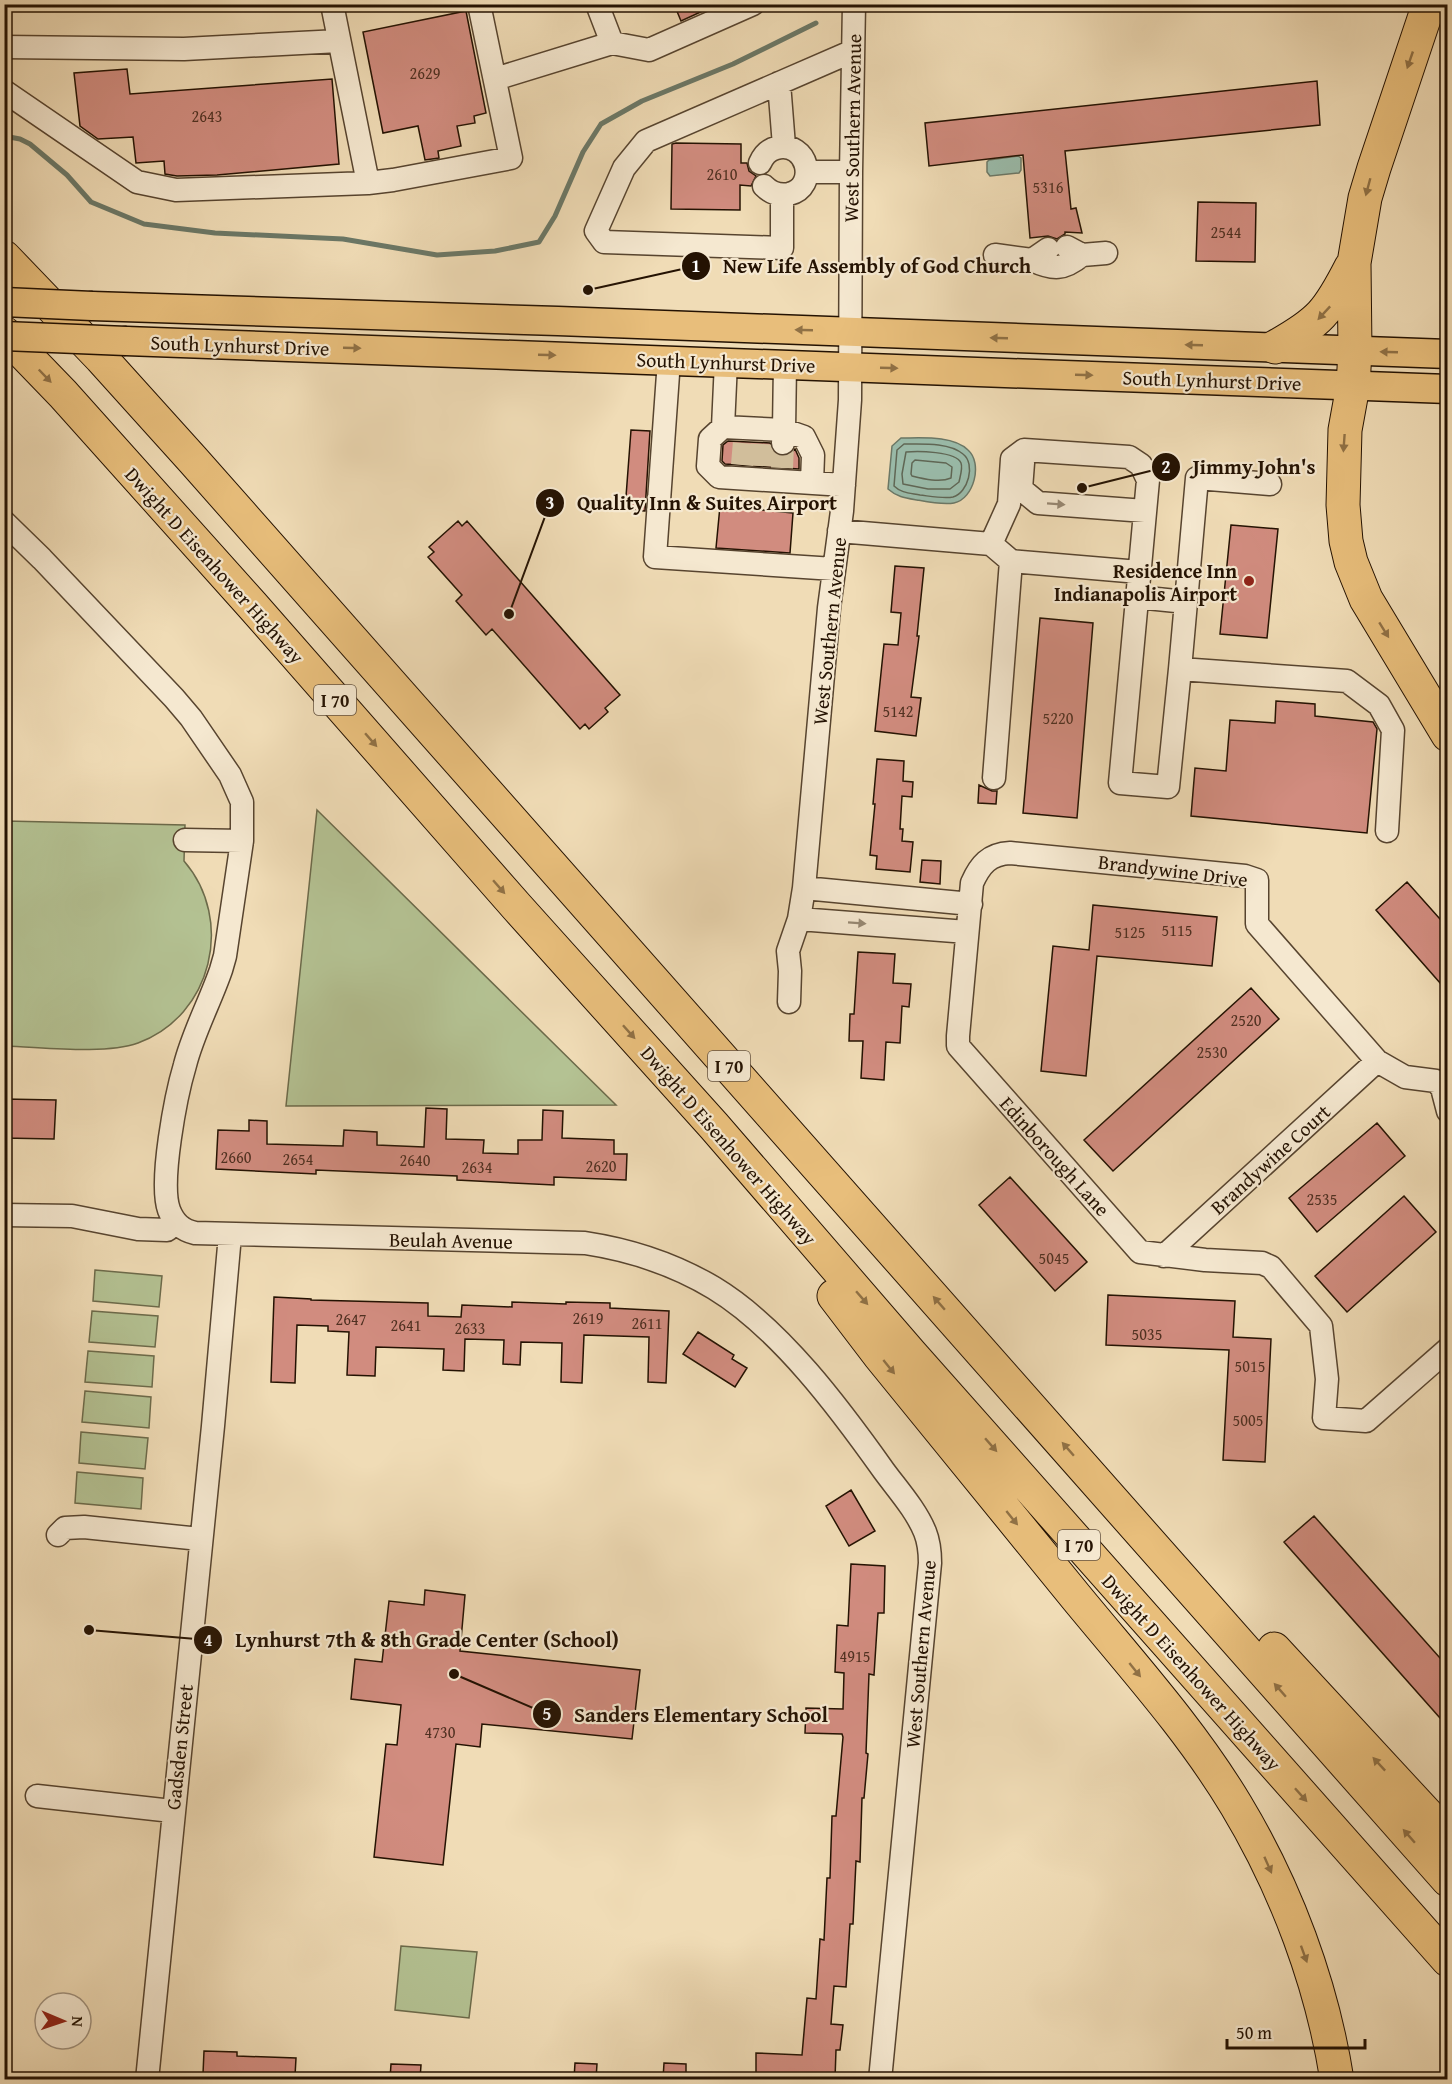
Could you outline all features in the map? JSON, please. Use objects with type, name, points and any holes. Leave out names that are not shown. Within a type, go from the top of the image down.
[{"type":"highway","points":[[1429,4],[1365,198],[1354,263],[1355,351],[1353,386],[1346,419],[1343,460],[1344,528],[1351,562],[1376,617],[1448,735]]},
{"type":"highway","name":"I 70","points":[[4,257],[101,358],[201,468],[1448,1880]]},
{"type":"highway","points":[[1275,347],[1308,328],[1327,310],[1354,263]]},
{"type":"highway","name":"Dwight D Eisenhower Highway","points":[[4,335],[63,394],[252,605],[1448,1960]]},
{"type":"highway","points":[[714,1126],[834,1296],[1180,1725],[1232,1798],[1265,1859],[1307,1961],[1325,2020],[1337,2079]]},
{"type":"highway","points":[[1101,1486],[1205,1572],[1448,1837]]},
{"type":"main road","name":"South Lynhurst Drive","points":[[4,302],[1448,354]]},
{"type":"main road","name":"South Lynhurst Drive","points":[[4,335],[1448,389]]},
{"type":"street","points":[[332,4],[368,183]]},
{"type":"street","points":[[4,91],[136,182],[176,190],[368,183],[393,180],[511,158],[479,4]]},
{"type":"street","points":[[597,4],[612,43]]},
{"type":"street","points":[[495,80],[612,43],[649,50],[753,4]]},
{"type":"street","name":"West Southern Avenue","points":[[789,1002],[788,951],[799,919],[804,888],[829,608],[844,485],[850,400],[854,4]]},
{"type":"street","points":[[4,46],[184,49],[339,41]]},
{"type":"street","points":[[760,163],[771,149],[784,146],[796,150],[804,159],[807,172],[804,184],[794,192],[773,191],[782,248],[604,242],[596,231],[624,168],[646,141],[853,51]]},
{"type":"street","points":[[779,83],[784,146]]},
{"type":"street","points":[[807,172],[851,172]]},
{"type":"street","points":[[995,255],[1106,253]]},
{"type":"street","points":[[669,360],[655,557],[834,569]]},
{"type":"street","points":[[726,362],[757,435]]},
{"type":"street","points":[[757,435],[785,364]]},
{"type":"street","points":[[812,483],[813,455],[804,437],[757,435],[710,439],[708,466],[719,477],[761,473],[812,483],[844,485]]},
{"type":"street","points":[[1024,450],[1021,489],[1038,503],[1145,511]]},
{"type":"street","points":[[991,544],[1009,504],[1012,459],[1024,450],[1129,457],[1141,465],[1148,480],[1120,783],[1168,787],[1197,478],[1270,484]]},
{"type":"street","points":[[4,522],[138,659],[191,718],[237,788],[242,802],[242,841],[225,956],[185,1063],[173,1121],[168,1154],[167,1198],[175,1223],[167,1230],[138,1229],[72,1216],[4,1215]]},
{"type":"street","points":[[839,531],[991,544],[1011,561],[1139,572]]},
{"type":"street","points":[[994,778],[1011,561]]},
{"type":"street","points":[[1137,597],[1186,602]]},
{"type":"street","points":[[1180,669],[1347,681],[1380,705],[1393,730],[1387,831]]},
{"type":"street","points":[[185,840],[242,841]]},
{"type":"street","name":"Brandywine Drive","points":[[967,932],[972,883],[979,868],[987,859],[1006,853],[1254,878],[1257,880],[1257,924],[1377,1062],[1405,1077],[1436,1081],[1442,1088],[1448,1111]]},
{"type":"street","points":[[804,888],[970,904]]},
{"type":"street","points":[[799,919],[967,932]]},
{"type":"street","name":"Edinborough Lane","points":[[967,932],[957,1040],[963,1053],[1140,1252],[1164,1256],[1262,1263],[1271,1267],[1321,1326],[1327,1378],[1324,1418],[1366,1421],[1448,1349]]},
{"type":"street","name":"Brandywine Court","points":[[1164,1256],[1377,1062]]},
{"type":"street","name":"Beulah Avenue","points":[[175,1223],[184,1231],[195,1233],[585,1243],[649,1257],[669,1265]]},
{"type":"street","name":"Gadsden Street","points":[[147,2079],[231,1234]]},
{"type":"street","name":"West Southern Avenue","points":[[669,1265],[730,1298],[777,1339],[841,1411],[917,1518],[928,1541],[929,1575],[880,2079]]},
{"type":"street","points":[[58,1535],[65,1528],[84,1527],[200,1539]]},
{"type":"street","points":[[37,1796],[172,1811]]},
{"type":"shaded area","points":[[317,810],[616,1105],[286,1106]]},
{"type":"shaded area","points":[[5,821],[185,825],[184,861],[200,885],[209,911],[211,937],[208,964],[199,989],[184,1011],[163,1030],[138,1043],[108,1049],[5,1046]]},
{"type":"shaded area","points":[[95,1270],[162,1276],[159,1307],[93,1301]]},
{"type":"shaded area","points":[[92,1311],[158,1316],[155,1347],[89,1342]]},
{"type":"shaded area","points":[[88,1351],[154,1356],[152,1387],[85,1382]]},
{"type":"shaded area","points":[[85,1391],[151,1397],[149,1428],[82,1422]]},
{"type":"shaded area","points":[[81,1432],[148,1438],[145,1469],[79,1463]]},
{"type":"shaded area","points":[[77,1472],[143,1478],[141,1509],[75,1503]]},
{"type":"shaded area","points":[[401,1946],[477,1952],[469,2018],[395,2010]]},
{"type":"water","points":[[1018,156],[1021,158],[1019,173],[990,176],[987,172],[989,160]]},
{"type":"water","points":[[901,438],[945,440],[962,445],[968,450],[973,456],[975,471],[974,480],[967,495],[954,503],[926,502],[905,498],[888,489],[892,446]]},
{"type":"building","points":[[674,4],[718,4],[681,21]]},
{"type":"building","points":[[466,11],[486,113],[474,116],[475,123],[457,126],[461,146],[438,151],[439,158],[425,160],[418,126],[383,133],[363,32]]},
{"type":"building","points":[[127,69],[130,94],[332,79],[339,164],[217,175],[177,176],[165,174],[164,161],[136,163],[133,137],[98,139],[80,126],[74,73]]},
{"type":"building","points":[[1317,81],[1320,125],[1065,151],[1071,209],[1076,208],[1082,233],[1065,232],[1057,239],[1048,236],[1030,238],[1023,155],[929,166],[925,123]]},
{"type":"building","points":[[672,144],[741,144],[741,163],[747,163],[749,171],[756,176],[751,186],[740,185],[740,210],[671,209]]},
{"type":"building","points":[[1198,202],[1256,203],[1255,262],[1196,261]]},
{"type":"building","points":[[631,430],[650,431],[645,511],[625,510]]},
{"type":"building","points":[[728,441],[770,443],[775,454],[781,456],[789,455],[795,449],[799,458],[799,469],[725,464],[722,461],[723,445]]},
{"type":"building","points":[[720,506],[793,513],[790,553],[716,548]]},
{"type":"building","points":[[458,521],[462,526],[467,521],[620,695],[605,708],[608,712],[589,729],[585,724],[580,729],[492,629],[486,635],[456,601],[462,595],[428,557],[434,552],[429,547]]},
{"type":"building","name":"Residence Inn Indianapolis Airport","points":[[1231,525],[1278,529],[1267,638],[1220,634]]},
{"type":"building","points":[[895,566],[924,568],[917,636],[919,636],[911,697],[921,698],[916,736],[875,731],[884,644],[898,645],[901,613],[891,612]]},
{"type":"building","points":[[1040,618],[1093,623],[1077,818],[1023,813]]},
{"type":"building","points":[[1276,701],[1315,704],[1315,716],[1373,722],[1377,729],[1367,833],[1191,816],[1195,768],[1226,771],[1230,720],[1275,723]]},
{"type":"building","points":[[877,759],[904,761],[903,781],[913,782],[912,797],[902,796],[900,829],[903,829],[902,841],[913,842],[910,872],[876,869],[877,856],[870,855]]},
{"type":"building","points":[[979,785],[997,791],[996,804],[978,803]]},
{"type":"building","points":[[922,860],[941,861],[940,884],[920,882]]},
{"type":"building","points":[[1407,882],[1448,928],[1448,992],[1376,910]]},
{"type":"building","points":[[1093,905],[1217,917],[1212,966],[1097,956],[1086,1076],[1041,1071],[1053,946],[1089,950]]},
{"type":"building","points":[[858,952],[895,954],[893,983],[911,984],[909,1007],[902,1006],[900,1043],[886,1042],[884,1080],[861,1078],[863,1041],[849,1041],[850,1014],[854,1014]]},
{"type":"building","points":[[1251,988],[1279,1019],[1113,1171],[1084,1140]]},
{"type":"building","points":[[4,1099],[56,1100],[54,1139],[4,1138]]},
{"type":"building","points":[[426,1108],[447,1109],[446,1139],[484,1140],[483,1153],[518,1154],[518,1140],[542,1140],[543,1110],[563,1111],[562,1138],[614,1140],[614,1154],[627,1154],[626,1180],[554,1177],[554,1185],[457,1180],[457,1176],[316,1170],[316,1174],[216,1169],[218,1130],[249,1131],[249,1120],[267,1121],[267,1144],[343,1146],[344,1130],[377,1132],[377,1145],[424,1147]]},
{"type":"building","points":[[1377,1123],[1405,1156],[1317,1232],[1289,1198]]},
{"type":"building","points":[[1010,1177],[1087,1262],[1055,1291],[979,1205]]},
{"type":"building","points":[[1404,1196],[1436,1232],[1347,1312],[1315,1276]]},
{"type":"building","points":[[1108,1295],[1235,1301],[1233,1337],[1271,1339],[1265,1462],[1223,1460],[1229,1350],[1106,1345]]},
{"type":"building","points":[[274,1297],[428,1303],[428,1316],[461,1317],[462,1305],[512,1307],[512,1302],[610,1303],[610,1308],[669,1311],[666,1383],[648,1382],[649,1337],[584,1335],[582,1383],[561,1382],[562,1343],[521,1342],[520,1365],[503,1364],[504,1340],[465,1339],[464,1371],[443,1370],[444,1349],[376,1347],[375,1376],[347,1375],[349,1332],[328,1331],[328,1326],[297,1325],[295,1383],[271,1382]]},
{"type":"building","points":[[698,1332],[734,1355],[732,1359],[747,1368],[735,1387],[683,1354]]},
{"type":"building","points":[[851,1490],[875,1531],[849,1546],[826,1506]]},
{"type":"building","points":[[1314,1516],[1448,1667],[1448,1727],[1284,1542]]},
{"type":"building","points":[[851,1564],[885,1566],[884,1613],[878,1613],[874,1675],[869,1674],[866,1753],[868,1754],[864,1798],[862,1798],[860,1862],[856,1861],[853,1924],[850,1924],[846,1987],[834,1986],[831,2024],[843,2025],[840,2050],[836,2050],[835,2079],[756,2076],[756,2053],[802,2055],[807,1998],[816,1999],[820,1939],[824,1940],[827,1878],[830,1878],[832,1816],[836,1816],[843,1737],[842,1734],[805,1733],[806,1708],[843,1709],[844,1673],[835,1672],[837,1625],[848,1626]]},
{"type":"building","points":[[425,1590],[465,1595],[460,1651],[640,1670],[632,1739],[482,1724],[480,1747],[456,1744],[443,1865],[374,1857],[386,1744],[397,1745],[401,1705],[351,1699],[355,1659],[382,1662],[389,1601],[424,1605]]},
{"type":"building","points":[[204,2051],[237,2052],[237,2056],[296,2058],[295,2076],[203,2074]]},
{"type":"building","points":[[575,2063],[597,2064],[596,2079],[574,2079]]},
{"type":"building","points":[[664,2063],[686,2064],[686,2079],[663,2079]]},
{"type":"building","points":[[391,2064],[421,2065],[420,2079],[390,2079]]},
{"type":"waterway","points":[[4,136],[20,139],[30,144],[67,175],[91,202],[144,224],[215,233],[343,239],[437,255],[495,251],[539,242],[555,216],[583,152],[601,124],[642,101],[733,64],[816,23]]},
{"type":"tunnel","points":[[742,465],[744,441]]},
{"type":"tunnel","points":[[761,466],[762,443]]},
{"type":"tunnel","points":[[782,468],[783,444]]},
{"type":"place","name":"New Life Assembly of God Church","points":[[588,290]]},
{"type":"place","name":"Jimmy John's","points":[[1082,488]]},
{"type":"place","name":"Residence Inn Indianapolis Airport","points":[[1249,581]]},
{"type":"place","name":"Quality Inn & Suites Airport","points":[[509,614]]},
{"type":"place","name":"Lynhurst 7th & 8th Grade Center (School)","points":[[89,1630]]},
{"type":"place","name":"Sanders Elementary School","points":[[454,1674]]}]
